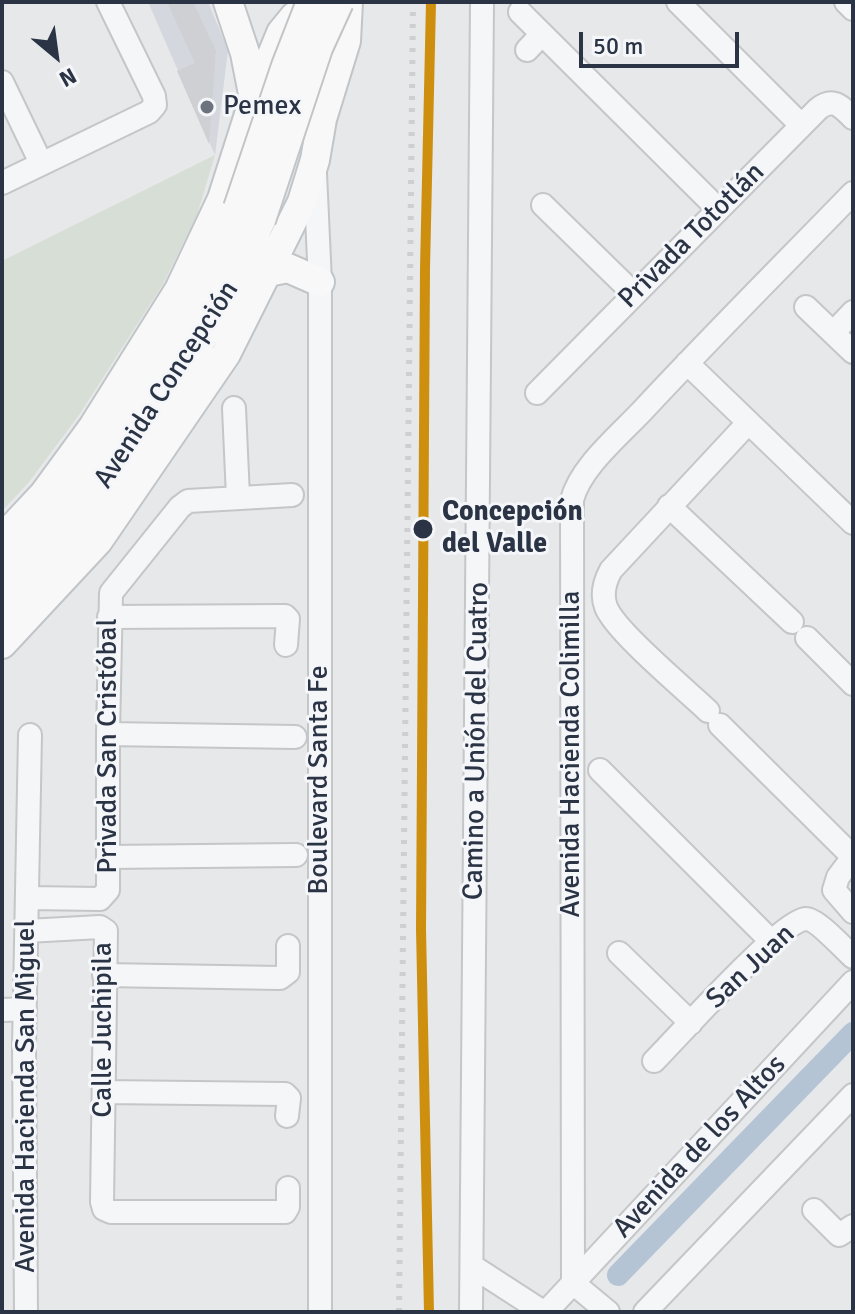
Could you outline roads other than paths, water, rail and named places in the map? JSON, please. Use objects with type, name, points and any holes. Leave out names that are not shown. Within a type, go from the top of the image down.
[{"type":"main road","name":"Boulevard Santa Fe","points":[[228,2],[245,53],[254,99]]},
{"type":"main road","name":"Avenida Concepción","points":[[2,608],[46,561],[124,459],[215,317],[238,275],[286,66],[311,2]]},
{"type":"main road","points":[[2,539],[44,494],[93,427],[179,290],[222,199],[254,99],[281,33],[295,16],[312,7],[324,6],[339,13],[345,10],[346,41],[322,119],[315,160],[302,202],[226,354],[98,541],[2,644]]},
{"type":"main road","name":"Avenida Concepción","points":[[2,573],[52,516],[151,377],[208,278],[250,214],[318,48],[345,10]]},
{"type":"main road","points":[[268,272],[288,268],[320,282]]},
{"type":"street","points":[[2,183],[149,112],[155,105],[154,96],[108,2]]},
{"type":"street","name":"Camino a Unión del Cuatro","points":[[471,1312],[484,2]]},
{"type":"street","points":[[678,2],[801,125]]},
{"type":"street","points":[[846,2],[853,9]]},
{"type":"street","points":[[520,12],[535,42],[718,209]]},
{"type":"street","points":[[2,82],[41,163]]},
{"type":"street","name":"Boulevard Santa Fe","points":[[254,99],[259,132],[271,162],[292,185],[308,211],[319,248]]},
{"type":"street","name":"Privada Tototlán","points":[[537,393],[801,125],[829,102],[840,106],[853,118]]},
{"type":"street","name":"Boulevard Santa Fe","points":[[315,160],[320,282],[320,1312]]},
{"type":"street","name":"Avenida Hacienda Colimilla","points":[[573,1283],[572,500],[575,487],[687,363],[853,193]]},
{"type":"street","points":[[543,205],[634,294]]},
{"type":"street","points":[[806,307],[853,352]]},
{"type":"street","points":[[833,333],[853,312]]},
{"type":"street","points":[[687,363],[853,523]]},
{"type":"street","points":[[234,408],[238,497]]},
{"type":"street","points":[[748,423],[611,570],[604,593],[609,612],[617,624],[853,857],[838,877],[834,890],[853,912]]},
{"type":"street","name":"Privada San Cristóbal","points":[[28,898],[100,899],[108,890],[111,593],[188,501],[292,495]]},
{"type":"street","points":[[669,506],[853,684]]},
{"type":"street","points":[[109,617],[285,616],[288,619],[286,645]]},
{"type":"street","points":[[108,734],[295,737]]},
{"type":"street","name":"Avenida Hacienda San Miguel","points":[[26,1312],[13,1047],[25,1009],[30,735]]},
{"type":"street","points":[[600,770],[771,941]]},
{"type":"street","points":[[108,857],[296,855]]},
{"type":"street","name":"San Juan","points":[[654,1061],[771,941],[795,923],[811,920],[853,957]]},
{"type":"street","name":"Calle Juchipila","points":[[27,931],[103,927],[107,934],[104,975],[104,1209],[111,1212],[285,1212],[288,1188]]},
{"type":"street","points":[[104,975],[280,978],[288,972],[288,946]]},
{"type":"street","points":[[619,953],[691,1023]]},
{"type":"street","name":"Avenida de los Altos","points":[[545,1312],[853,982]]},
{"type":"street","points":[[2,1010],[25,1009]]},
{"type":"street","points":[[104,1092],[285,1094],[289,1098],[287,1116]]},
{"type":"street","points":[[645,1312],[853,1095]]},
{"type":"street","points":[[814,1210],[839,1235],[853,1226]]},
{"type":"street","points":[[472,1266],[545,1312]]},
{"type":"street","points":[[573,1283],[608,1312]]},
{"type":"waterway","points":[[618,1275],[853,1033]]},
{"type":"railway","points":[[399,1312],[413,2]]},
{"type":"place","name":"Pemex","points":[[207,107]]},
{"type":"place","name":"Concepción del Valle","points":[[423,529]]}]
